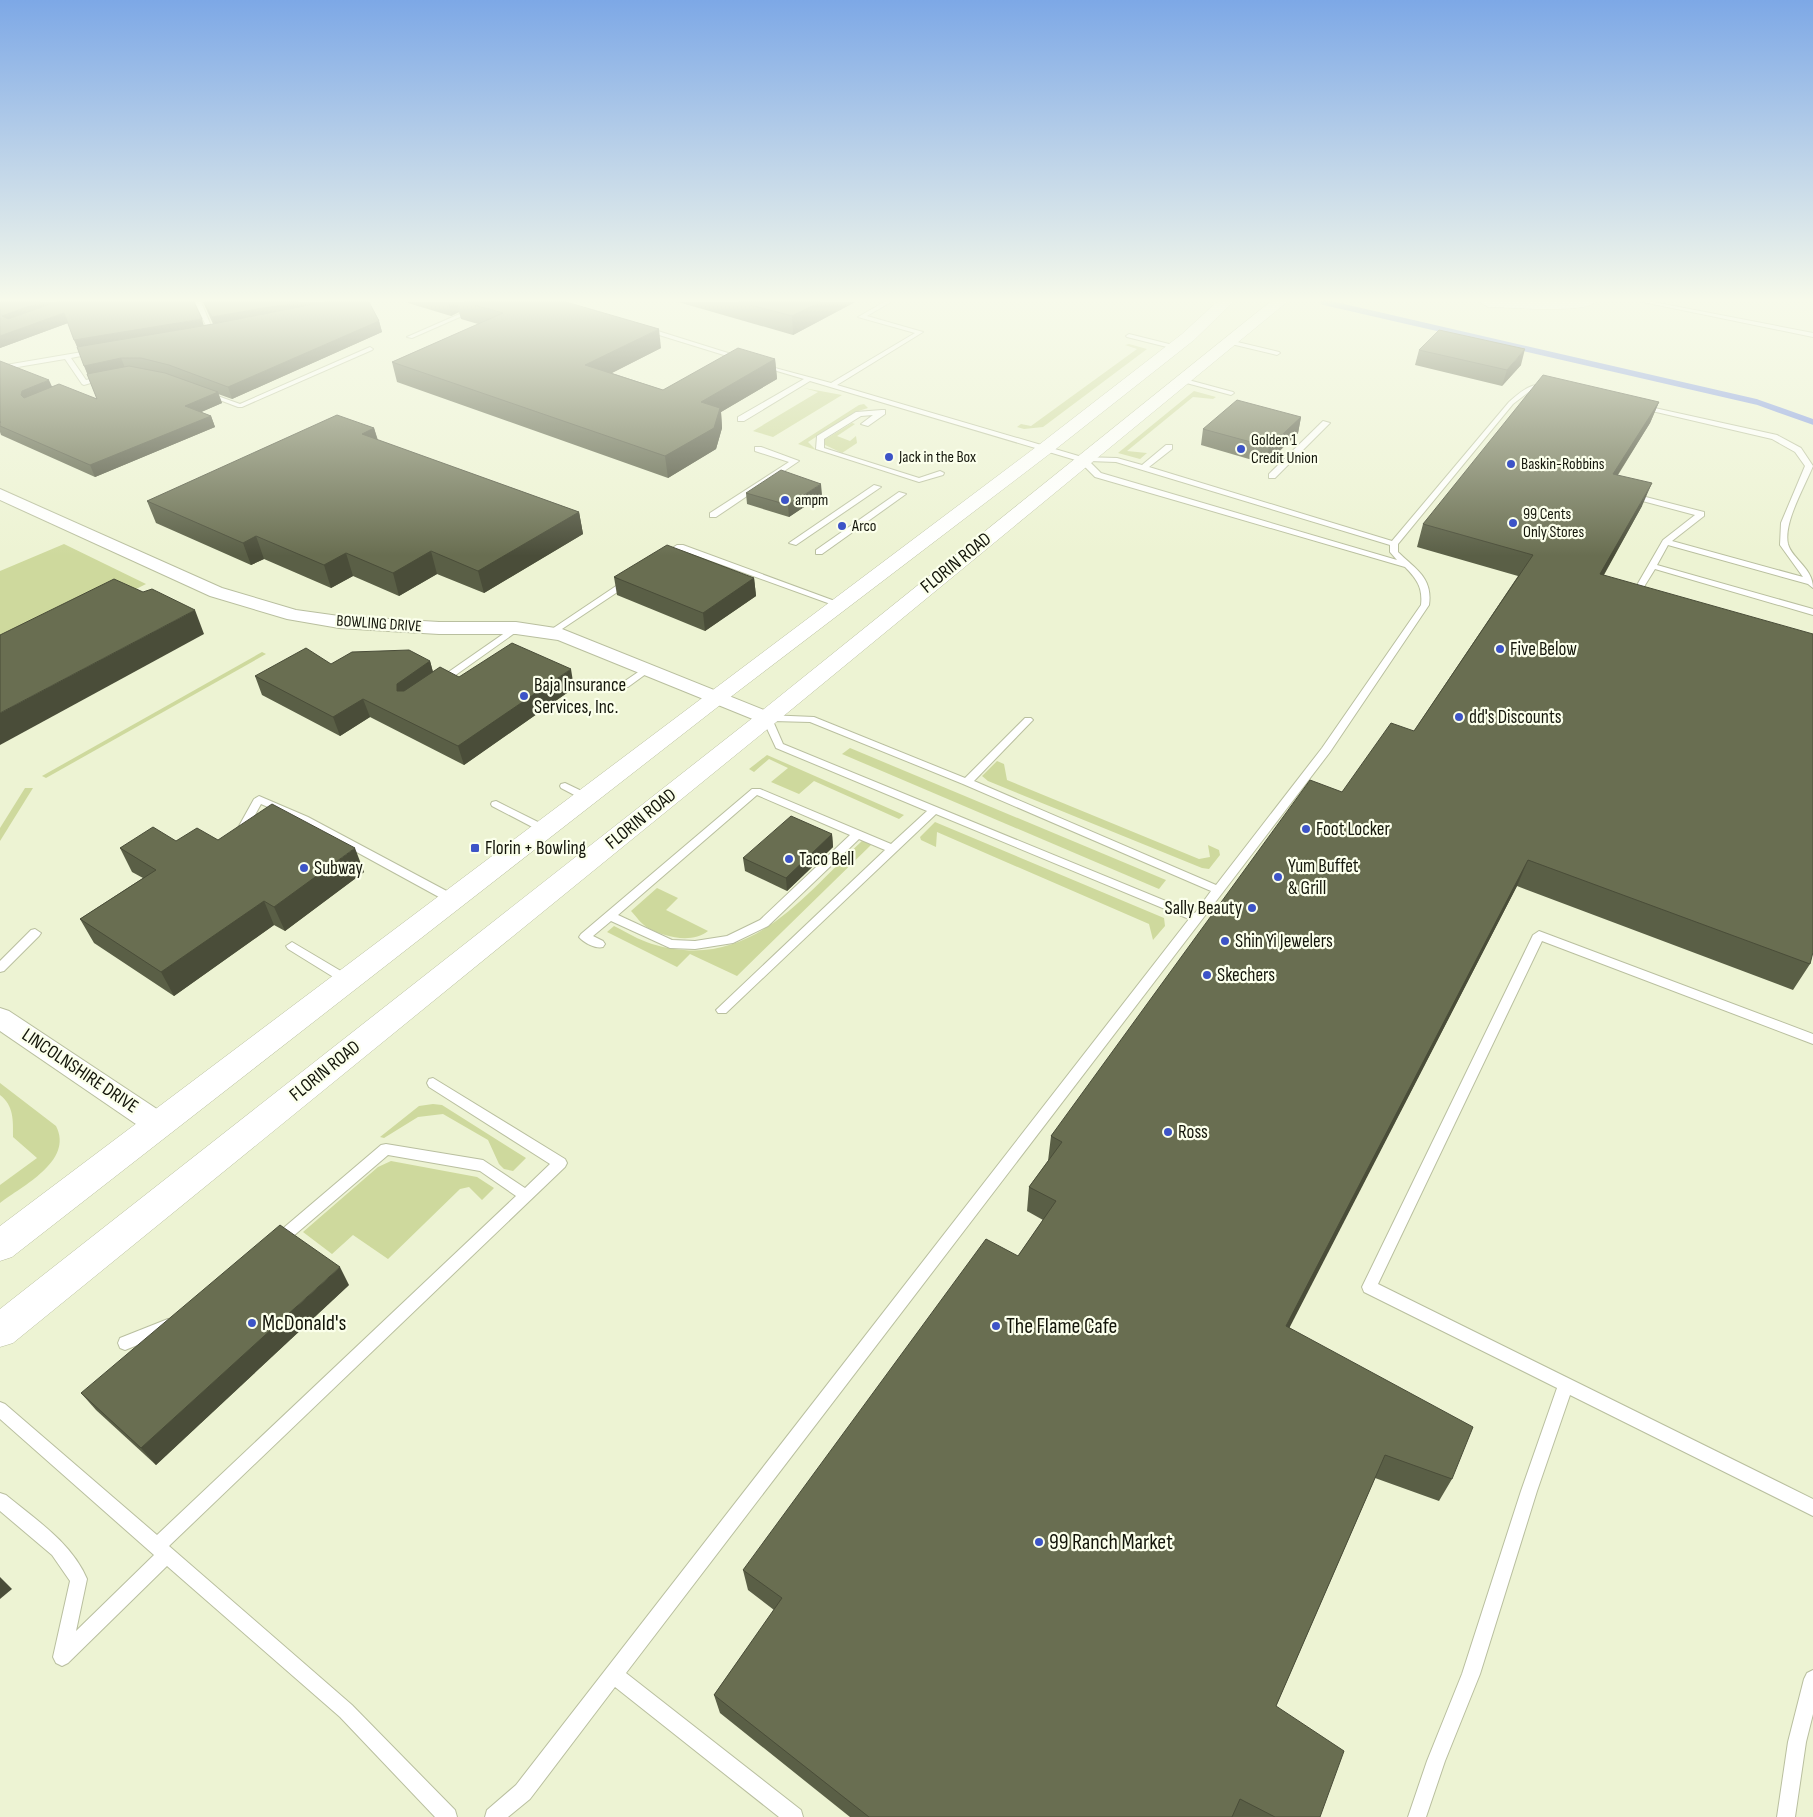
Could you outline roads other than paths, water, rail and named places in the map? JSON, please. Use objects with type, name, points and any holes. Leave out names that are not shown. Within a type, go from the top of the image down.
[{"type":"main road","name":"FLORIN ROAD","points":[[0,1246],[544,829],[575,791],[716,697],[1124,387]]},
{"type":"main road","name":"FLORIN ROAD","points":[[0,1331],[767,718],[1173,387]]},
{"type":"street","name":"BOWLING DRIVE","points":[[0,494],[216,592],[253,604],[303,616],[387,626],[516,628],[550,633],[647,669],[767,718]]},
{"type":"street","name":"LINCOLNSHIRE DRIVE","points":[[0,1018],[159,1125]]},
{"type":"lane","points":[[197,391],[240,406],[284,387]]},
{"type":"lane","points":[[740,419],[796,387]]},
{"type":"lane","points":[[838,387],[1082,460],[1117,460],[1394,544]]},
{"type":"lane","points":[[1207,387],[1231,393]]},
{"type":"lane","points":[[494,1817],[523,1792],[1326,750],[1425,604],[1427,596],[1424,584],[1410,566],[1394,552],[1394,544],[1511,403],[1528,389],[1538,387]]},
{"type":"lane","points":[[1549,387],[1560,388]]},
{"type":"lane","points":[[1624,403],[1774,437],[1798,450],[1809,466],[1785,523],[1784,545],[1812,583]]},
{"type":"lane","points":[[865,424],[894,404]]},
{"type":"lane","points":[[882,412],[859,414],[820,438],[820,449],[919,480],[940,473]]},
{"type":"lane","points":[[1272,476],[1326,423]]},
{"type":"lane","points":[[994,433],[1002,428]]},
{"type":"lane","points":[[1143,468],[1169,447]]},
{"type":"lane","points":[[713,515],[795,461],[758,449]]},
{"type":"lane","points":[[1082,460],[1098,475],[1410,566]]},
{"type":"lane","points":[[793,543],[877,486]]},
{"type":"lane","points":[[819,552],[902,494]]},
{"type":"lane","points":[[1638,497],[1701,514],[1666,542],[1637,592],[1656,597]]},
{"type":"lane","points":[[1666,542],[1812,583]]},
{"type":"lane","points":[[657,562],[680,547],[839,604]]},
{"type":"lane","points":[[1653,566],[1813,612]]},
{"type":"lane","points":[[550,633],[633,578]]},
{"type":"lane","points":[[431,688],[516,628]]},
{"type":"lane","points":[[626,685],[647,669]]},
{"type":"lane","points":[[1197,918],[779,746],[767,718],[811,719],[966,782],[1219,890]]},
{"type":"lane","points":[[966,782],[1028,720]]},
{"type":"lane","points":[[598,944],[585,937],[756,791],[892,849]]},
{"type":"lane","points":[[234,843],[259,799],[304,819],[452,899]]},
{"type":"lane","points":[[496,804],[544,829]]},
{"type":"lane","points":[[722,1010],[934,810]]},
{"type":"lane","points":[[609,916],[670,944],[696,945],[729,940],[764,923],[858,834]]},
{"type":"lane","points":[[0,968],[35,933]]},
{"type":"lane","points":[[1813,1039],[1539,935],[1369,1286],[1813,1508]]},
{"type":"lane","points":[[292,946],[346,980]]},
{"type":"lane","points":[[0,1501],[58,1549],[79,1579],[62,1657],[162,1550],[560,1163],[433,1082]]},
{"type":"lane","points":[[266,1250],[386,1150],[483,1166],[526,1196]]},
{"type":"lane","points":[[125,1343],[183,1320]]},
{"type":"lane","points":[[1417,1817],[1471,1674],[1529,1491],[1566,1384]]},
{"type":"lane","points":[[0,1409],[346,1711],[448,1817]]},
{"type":"lane","points":[[613,1674],[794,1817]]},
{"type":"lane","points":[[1786,1817],[1797,1742],[1813,1679]]},
{"type":"waterway","points":[[1691,387],[1757,402],[1813,422]]},
{"type":"place","name":"Golden 1 Credit Union","points":[[1241,449]]},
{"type":"place","name":"Jack in the Box","points":[[889,457]]},
{"type":"place","name":"Baskin-Robbins","points":[[1511,464]]},
{"type":"place","name":"ampm","points":[[785,500]]},
{"type":"place","name":"99 Cents Only Stores","points":[[1513,523]]},
{"type":"place","name":"Arco","points":[[842,526]]},
{"type":"place","name":"Five Below","points":[[1500,649]]},
{"type":"place","name":"Baja Insurance Services, Inc.","points":[[524,696]]},
{"type":"place","name":"dd's Discounts","points":[[1459,717]]},
{"type":"place","name":"Foot Locker","points":[[1306,829]]},
{"type":"place","name":"Florin + Bowling","points":[[475,848]]},
{"type":"place","name":"Taco Bell","points":[[789,859]]},
{"type":"place","name":"Subway","points":[[304,868]]},
{"type":"place","name":"Yum Buffet & Grill","points":[[1278,877]]},
{"type":"place","name":"Sally Beauty","points":[[1252,908]]},
{"type":"place","name":"Shin Yi Jewelers","points":[[1225,941]]},
{"type":"place","name":"Skechers","points":[[1207,975]]},
{"type":"place","name":"Ross","points":[[1168,1132]]},
{"type":"place","name":"McDonald's","points":[[252,1323]]},
{"type":"place","name":"The Flame Cafe","points":[[996,1326]]},
{"type":"place","name":"99 Ranch Market","points":[[1039,1542]]}]
